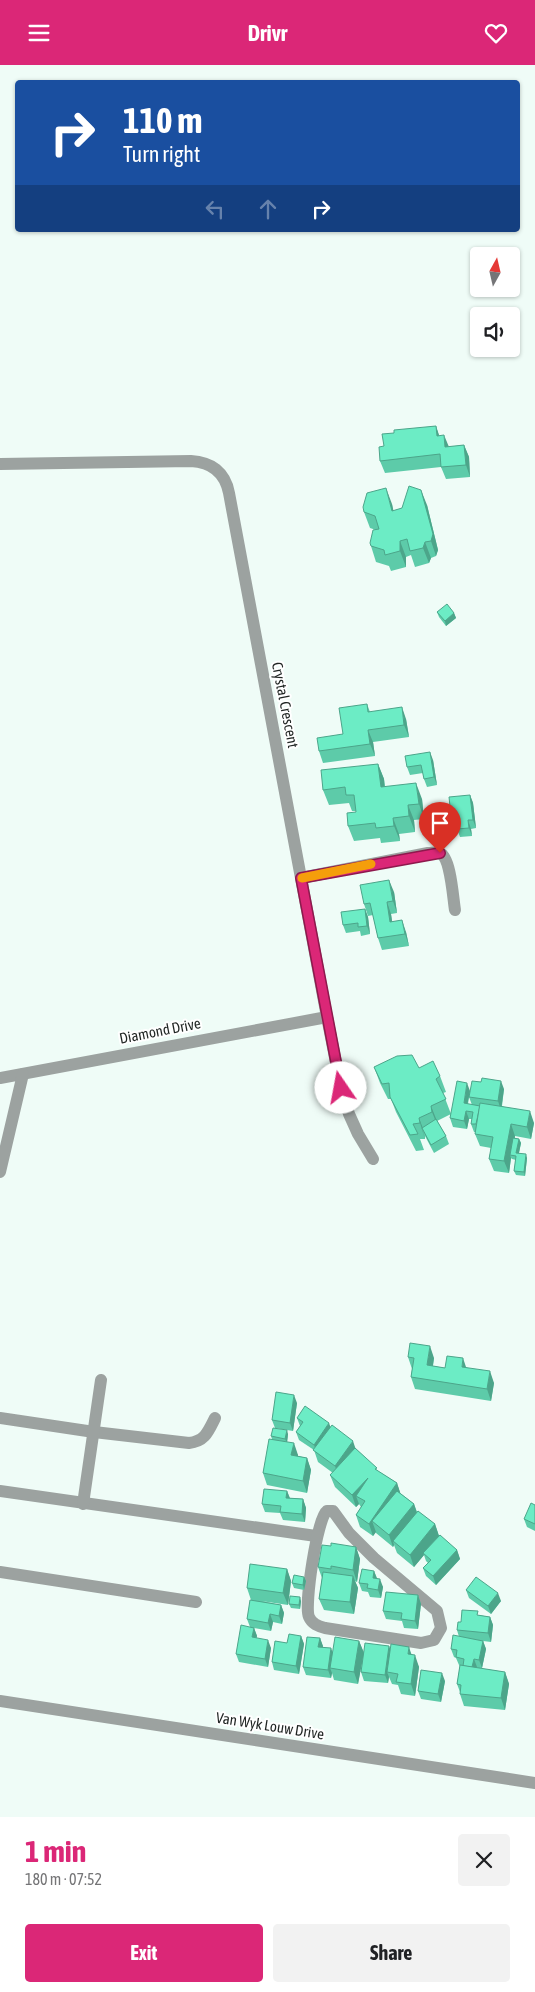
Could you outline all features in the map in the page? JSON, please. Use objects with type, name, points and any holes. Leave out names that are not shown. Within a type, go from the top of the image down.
[{"type":"street","name":"Crystal Crescent","points":[[0,464],[191,461],[210,465],[222,475],[228,486],[326,1017],[341,1088],[358,1134],[373,1159]]},
{"type":"street","points":[[301,878],[440,853],[446,858],[449,867],[455,910]]},
{"type":"street","name":"Diamond Drive","points":[[0,1079],[326,1017]]},
{"type":"street","points":[[0,1172],[23,1074]]},
{"type":"street","points":[[83,1503],[101,1380]]},
{"type":"street","points":[[0,1419],[94,1433],[189,1443],[199,1442],[206,1437],[215,1418]]},
{"type":"street","points":[[0,1491],[316,1536]]},
{"type":"street","points":[[327,1511],[332,1511],[368,1553],[438,1611],[441,1628],[438,1637],[421,1643],[325,1628],[315,1624],[308,1617],[308,1604],[316,1536],[323,1514],[327,1511]]},
{"type":"street","points":[[0,1571],[196,1602]]},
{"type":"street","name":"Van Wyk Louw Drive","points":[[0,1701],[535,1783]]},
{"type":"building","points":[[436,426],[437,436],[444,435],[445,447],[464,445],[466,465],[441,467],[440,454],[380,461],[379,447],[384,446],[382,434],[394,433],[394,430]]},
{"type":"building","points":[[409,486],[421,490],[433,534],[431,541],[425,542],[423,548],[410,551],[407,539],[400,541],[400,551],[385,555],[384,550],[371,546],[370,543],[373,530],[379,529],[375,516],[364,512],[363,507],[367,493],[386,488],[392,511],[402,508]]},
{"type":"building","points":[[447,604],[454,613],[445,621],[437,612]]},
{"type":"building","points":[[367,704],[368,712],[402,707],[404,725],[368,730],[370,744],[319,751],[317,738],[343,734],[339,708]]},
{"type":"building","points":[[430,752],[434,777],[424,779],[421,765],[407,767],[405,756]]},
{"type":"building","points":[[378,764],[381,787],[416,783],[419,804],[408,805],[409,816],[393,818],[394,826],[376,828],[375,823],[348,826],[347,813],[356,812],[354,795],[346,795],[345,787],[323,790],[321,770]]},
{"type":"building","points":[[470,795],[473,820],[468,820],[469,828],[457,829],[456,816],[451,816],[449,797]]},
{"type":"building","points":[[389,880],[393,901],[387,902],[390,922],[402,920],[405,934],[378,938],[370,903],[364,904],[360,885]]},
{"type":"building","points":[[365,909],[367,926],[358,927],[358,923],[343,925],[341,912]]},
{"type":"building","points":[[412,1055],[419,1068],[433,1061],[440,1076],[436,1079],[446,1099],[431,1106],[432,1112],[419,1118],[420,1123],[413,1124],[418,1134],[410,1135],[390,1097],[389,1083],[382,1084],[374,1067],[397,1056]]},
{"type":"building","points":[[482,1078],[501,1081],[498,1101],[469,1097],[472,1081],[481,1082]]},
{"type":"building","points":[[457,1081],[467,1083],[464,1103],[480,1106],[476,1124],[471,1124],[473,1112],[466,1111],[464,1121],[450,1118]]},
{"type":"building","points":[[480,1103],[530,1111],[527,1127],[511,1124],[504,1161],[489,1159],[493,1137],[475,1134]]},
{"type":"building","points":[[436,1119],[446,1136],[431,1145],[422,1128]]},
{"type":"building","points":[[513,1138],[519,1139],[516,1153],[526,1154],[524,1172],[514,1171],[516,1156],[510,1155]]},
{"type":"building","points":[[410,1343],[430,1346],[427,1365],[445,1368],[447,1356],[463,1358],[462,1367],[490,1371],[487,1389],[411,1377],[414,1358],[408,1357]]},
{"type":"building","points":[[276,1392],[294,1395],[290,1423],[272,1420]]},
{"type":"building","points":[[305,1406],[329,1423],[314,1445],[296,1432],[303,1422],[297,1418]]},
{"type":"building","points":[[332,1425],[353,1441],[335,1466],[313,1450]]},
{"type":"building","points":[[273,1428],[287,1430],[285,1439],[271,1436]]},
{"type":"building","points":[[269,1439],[294,1443],[291,1455],[307,1458],[303,1481],[263,1473]]},
{"type":"building","points":[[355,1448],[377,1468],[375,1469],[397,1483],[369,1524],[356,1515],[365,1501],[356,1496],[368,1478],[352,1495],[330,1475]]},
{"type":"building","points":[[264,1489],[287,1491],[286,1498],[303,1499],[302,1514],[280,1512],[281,1506],[262,1504]]},
{"type":"building","points":[[397,1491],[414,1504],[389,1535],[372,1521]]},
{"type":"building","points":[[531,1503],[535,1505],[535,1524],[524,1519]]},
{"type":"building","points":[[418,1511],[435,1524],[410,1555],[393,1541]]},
{"type":"building","points":[[440,1535],[457,1550],[433,1576],[423,1568],[431,1560],[423,1553]]},
{"type":"building","points":[[331,1543],[356,1547],[353,1570],[331,1566],[331,1569],[318,1567],[322,1545],[331,1546]]},
{"type":"building","points":[[250,1564],[287,1569],[283,1593],[247,1588]]},
{"type":"building","points":[[362,1569],[374,1571],[373,1578],[380,1579],[378,1590],[367,1588],[368,1584],[359,1583]]},
{"type":"building","points":[[323,1572],[353,1576],[350,1602],[319,1599]]},
{"type":"building","points":[[294,1575],[304,1577],[303,1585],[292,1583]]},
{"type":"building","points":[[476,1577],[498,1593],[488,1606],[466,1590]]},
{"type":"building","points":[[386,1592],[418,1595],[415,1621],[401,1619],[402,1613],[383,1611]]},
{"type":"building","points":[[290,1596],[300,1597],[299,1605],[289,1604]]},
{"type":"building","points":[[250,1600],[281,1605],[279,1616],[270,1614],[268,1623],[247,1619]]},
{"type":"building","points":[[462,1610],[478,1611],[477,1615],[490,1617],[488,1633],[457,1630],[458,1622],[461,1622]]},
{"type":"building","points":[[241,1625],[254,1628],[252,1637],[268,1640],[265,1659],[236,1654]]},
{"type":"building","points":[[289,1634],[301,1636],[296,1666],[272,1662],[275,1641],[287,1643]]},
{"type":"building","points":[[453,1635],[483,1641],[479,1660],[474,1659],[472,1667],[463,1666],[464,1659],[456,1657],[457,1650],[451,1649]]},
{"type":"building","points":[[307,1637],[320,1638],[318,1647],[331,1648],[328,1670],[303,1667]]},
{"type":"building","points":[[335,1637],[359,1641],[354,1672],[330,1668]]},
{"type":"building","points":[[365,1643],[389,1646],[385,1675],[361,1672]]},
{"type":"building","points":[[391,1644],[409,1647],[408,1654],[415,1655],[411,1684],[396,1682],[398,1674],[387,1672]]},
{"type":"building","points":[[460,1665],[505,1672],[501,1698],[460,1694],[461,1685],[457,1684]]},
{"type":"building","points":[[421,1670],[442,1673],[438,1694],[418,1691]]},
{"type":"slow traffic","points":[[302,878],[371,864]]},
{"type":"route","points":[[341,1088],[301,878],[428,853],[440,853]]}]
